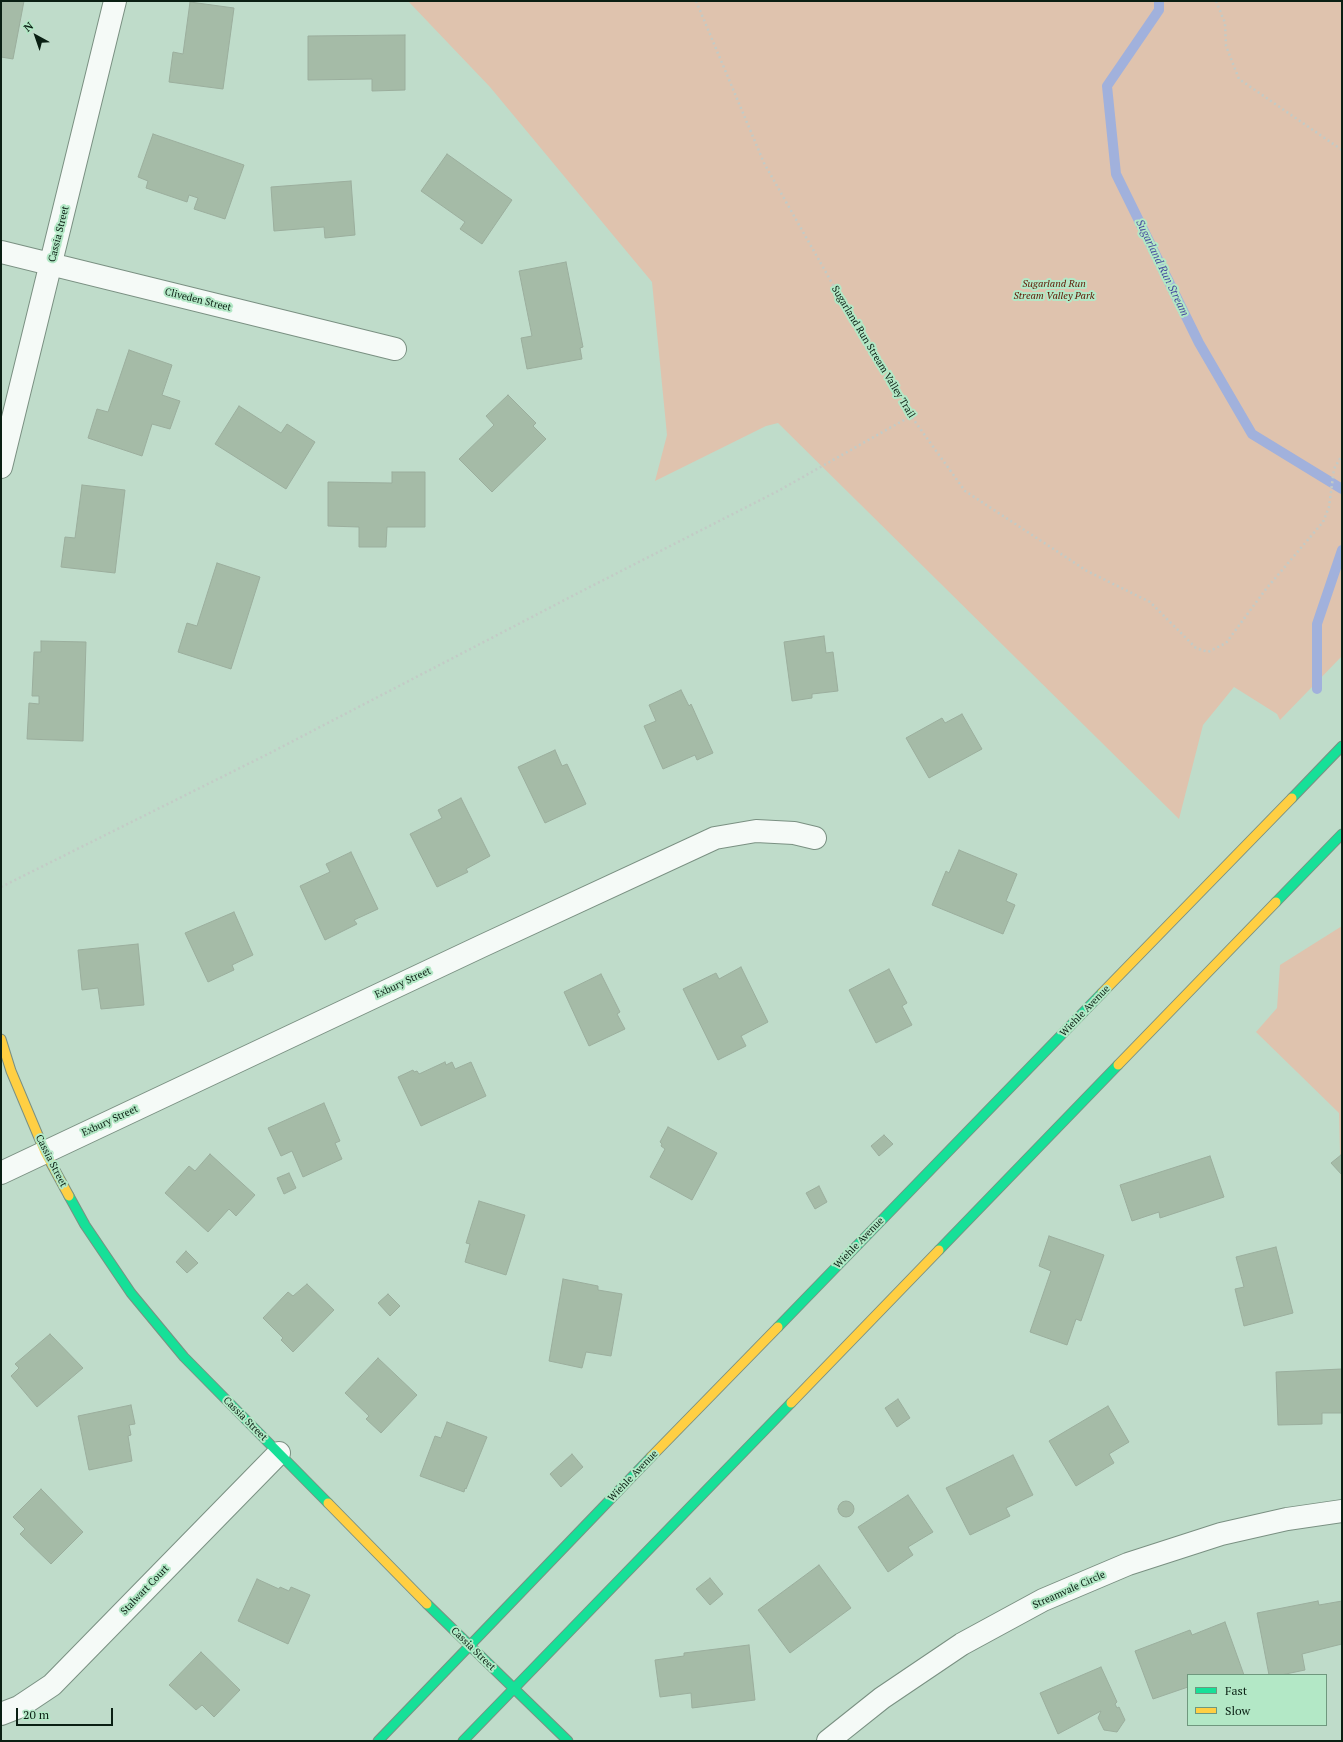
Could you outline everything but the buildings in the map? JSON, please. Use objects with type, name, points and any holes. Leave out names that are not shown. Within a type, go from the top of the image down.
[{"type":"main road","name":"Wiehle Avenue","points":[[378,1741],[468,1645],[1342,746]]},
{"type":"main road","points":[[463,1741],[1342,834]]},
{"type":"main road","name":"Cassia Street","points":[[1,1039],[11,1071],[45,1152],[85,1225],[131,1293],[184,1357],[468,1645],[568,1741]]},
{"type":"street","name":"Cassia Street","points":[[1,468],[115,1]]},
{"type":"street","name":"Cliveden Street","points":[[1,252],[395,348]]},
{"type":"street","name":"Exbury Street","points":[[1,1173],[715,838],[756,831],[794,833],[816,838]]},
{"type":"street","name":"Stalwart Court","points":[[1,1714],[19,1707],[52,1685],[279,1453]]},
{"type":"street","name":"Streamvale Circle","points":[[828,1741],[882,1698],[962,1644],[1044,1600],[1128,1564],[1221,1534],[1287,1519],[1342,1511]]},
{"type":"path","name":"Sugarland Run Stream Valley Trail","points":[[696,1],[764,163],[875,359],[911,416],[965,491],[1087,571],[1150,602],[1196,648],[1208,652],[1226,643],[1266,589],[1323,522],[1329,507],[1334,469],[1342,456]]},
{"type":"path","points":[[1216,1],[1225,23],[1226,46],[1239,79],[1342,150]]},
{"type":"path","points":[[1,887],[277,750],[778,491],[911,416]]},
{"type":"green space","name":"Sugarland Run Stream Valley Park","points":[[408,1],[1342,1],[1342,656],[1280,720],[1277,714],[1234,687],[1203,725],[1179,819],[778,423],[766,426],[655,481],[667,435],[652,282],[490,87]]},
{"type":"green space","points":[[1342,926],[1342,1236],[1339,1113],[1256,1032],[1277,1008],[1280,965]]},
{"type":"waterway","name":"Sugarland Run Stream","points":[[1159,1],[1159,10],[1107,86],[1116,174],[1199,343],[1252,434],[1342,489]]},
{"type":"waterway","name":"Sugarland Run Stream","points":[[1317,689],[1317,624],[1342,550]]},
{"type":"traffic: fast","points":[[1292,798],[1342,746]]},
{"type":"traffic: fast","points":[[1276,902],[1342,834]]},
{"type":"traffic: fast","points":[[778,1327],[1102,993]]},
{"type":"traffic: fast","points":[[939,1250],[1118,1065]]},
{"type":"traffic: fast","points":[[69,1196],[85,1225],[131,1293],[184,1357],[328,1503]]},
{"type":"traffic: fast","points":[[463,1741],[791,1403]]},
{"type":"traffic: fast","points":[[378,1741],[651,1457]]},
{"type":"traffic: fast","points":[[427,1604],[568,1741]]},
{"type":"traffic: slow","points":[[1102,993],[1292,798]]},
{"type":"traffic: slow","points":[[1118,1065],[1276,902]]},
{"type":"traffic: slow","points":[[1,1039],[11,1071],[45,1152],[69,1196]]},
{"type":"traffic: slow","points":[[791,1403],[939,1250]]},
{"type":"traffic: slow","points":[[651,1457],[778,1327]]},
{"type":"traffic: slow","points":[[328,1503],[427,1604]]}]
